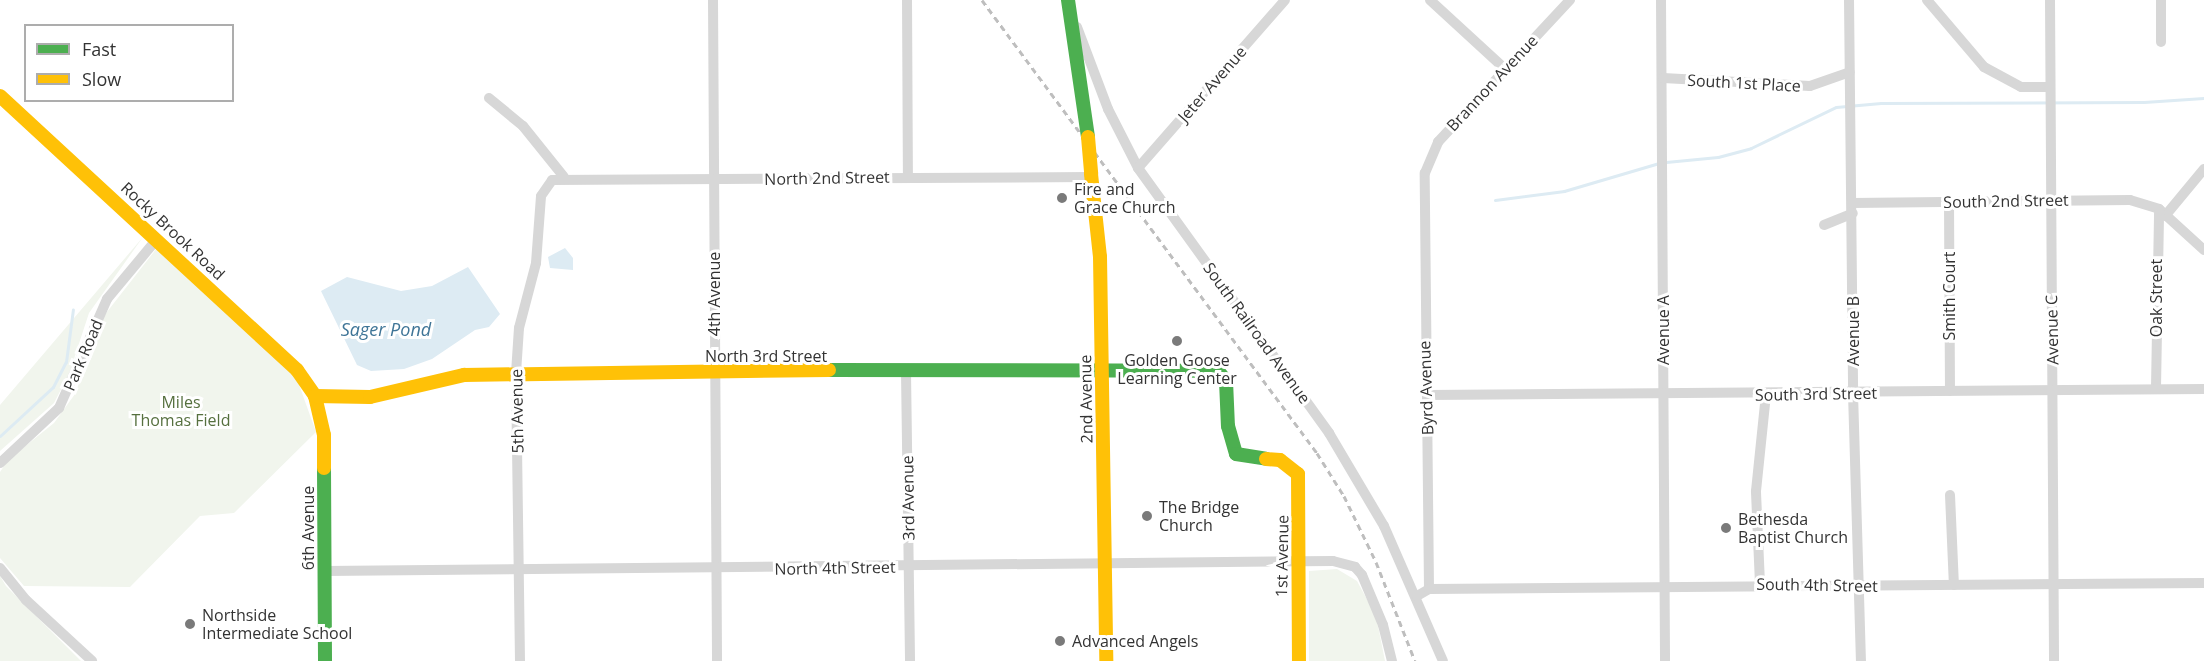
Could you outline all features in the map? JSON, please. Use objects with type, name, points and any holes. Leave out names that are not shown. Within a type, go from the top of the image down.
[{"type":"street","name":"4th Avenue","points":[[712,0],[717,661]]},
{"type":"street","points":[[907,0],[908,176]]},
{"type":"street","name":"Jeter Avenue","points":[[1138,168],[1285,0]]},
{"type":"street","points":[[1430,0],[1505,69]]},
{"type":"street","name":"Brannon Avenue","points":[[1425,173],[1438,142],[1570,0]]},
{"type":"street","name":"Avenue A","points":[[1661,0],[1665,661]]},
{"type":"street","name":"Avenue B","points":[[1849,0],[1853,393],[1861,661]]},
{"type":"street","points":[[1927,0],[1984,67],[2021,87],[2049,87]]},
{"type":"street","name":"Avenue C","points":[[2050,0],[2054,661]]},
{"type":"street","points":[[2161,0],[2161,42]]},
{"type":"street","name":"South Railroad Avenue","points":[[1069,4],[1108,109],[1138,168],[1329,433],[1384,526],[1417,596],[1443,661]]},
{"type":"street","name":"2nd Avenue","points":[[1069,4],[1087,119],[1100,257],[1106,661]]},
{"type":"street","name":"South 1st Place","points":[[1824,84],[1850,72]]},
{"type":"street","name":"South 1st Place","points":[[1663,78],[1798,86],[1824,84],[1850,88]]},
{"type":"street","name":"Rocky Brook Road","points":[[0,96],[157,238],[297,370],[315,396]]},
{"type":"street","points":[[489,98],[523,126],[564,177]]},
{"type":"street","points":[[2204,169],[2162,213],[2204,250]]},
{"type":"street","name":"Byrd Avenue","points":[[1425,173],[1429,589]]},
{"type":"street","name":"North 2nd Street","points":[[564,177],[712,180],[1091,175]]},
{"type":"street","name":"5th Avenue","points":[[520,661],[516,373],[519,328],[536,263],[541,196],[552,180],[564,177]]},
{"type":"street","name":"South 2nd Street","points":[[1824,225],[1852,208],[1949,201],[2130,200],[2162,213]]},
{"type":"street","name":"Smith Court","points":[[1949,201],[1950,391]]},
{"type":"street","name":"Oak Street","points":[[2157,388],[2162,213]]},
{"type":"street","name":"Park Road","points":[[0,462],[59,408],[70,390],[107,300],[157,238]]},
{"type":"street","name":"North 3rd Street","points":[[315,396],[370,398],[464,375],[516,373],[906,372],[1103,368],[1218,371],[1226,381],[1228,426],[1236,453],[1247,458],[1280,460]]},
{"type":"street","name":"3rd Avenue","points":[[906,372],[910,661]]},
{"type":"street","name":"South 3rd Street","points":[[1427,395],[2204,389]]},
{"type":"street","points":[[1760,584],[1756,490],[1766,394]]},
{"type":"street","name":"6th Avenue","points":[[315,396],[324,435],[325,661]]},
{"type":"street","name":"1st Avenue","points":[[1280,460],[1291,465],[1300,485],[1299,661]]},
{"type":"street","points":[[1950,495],[1954,585]]},
{"type":"street","name":"North 4th Street","points":[[325,571],[1345,562],[1362,575],[1383,625],[1392,661]]},
{"type":"street","points":[[0,568],[26,600],[92,661]]},
{"type":"street","name":"South 4th Street","points":[[1429,589],[1760,584],[1857,587],[2204,583]]},
{"type":"street","points":[[1417,596],[1429,589]]},
{"type":"green space","points":[[143,237],[89,313],[69,374],[54,403],[0,451],[0,405]]},
{"type":"green space","name":"Miles Thomas Field","points":[[157,248],[297,379],[316,432],[234,513],[200,516],[130,587],[24,586],[0,558],[0,472],[8,460],[54,423],[75,394],[103,317]]},
{"type":"green space","points":[[1337,569],[1357,581],[1376,616],[1385,661],[1309,661],[1309,571]]},
{"type":"green space","points":[[0,576],[6,586],[81,661],[0,661]]},
{"type":"water","points":[[565,248],[573,258],[573,270],[550,268],[548,257]]},
{"type":"water","name":"Sager Pond","points":[[468,267],[500,314],[489,327],[475,330],[432,359],[404,369],[371,371],[357,365],[321,291],[347,277],[401,291],[432,286]]},
{"type":"waterway","points":[[1666,162],[1718,157],[1751,148],[1836,107],[1881,103],[2144,102],[2204,98]]},
{"type":"waterway","points":[[1495,200],[1564,191],[1659,163]]},
{"type":"waterway","points":[[0,436],[53,387],[66,362],[73,309]]},
{"type":"railway","points":[[982,0],[1317,453],[1344,496],[1376,562],[1415,661]]},
{"type":"traffic: fast","points":[[1068,0],[1088,137]]},
{"type":"traffic: fast","points":[[829,370],[1218,371],[1226,381],[1228,426],[1236,454],[1266,459]]},
{"type":"traffic: fast","points":[[324,468],[325,661]]},
{"type":"traffic: slow","points":[[0,96],[297,370],[315,396],[324,435],[324,468]]},
{"type":"traffic: slow","points":[[1088,137],[1091,174]]},
{"type":"traffic: slow","points":[[1091,174],[1100,257],[1106,661]]},
{"type":"traffic: slow","points":[[315,396],[370,397],[464,375],[829,370]]},
{"type":"traffic: slow","points":[[1266,459],[1280,460],[1298,474],[1299,661]]},
{"type":"place","name":"Fire and Grace Church","points":[[1062,198]]},
{"type":"place","name":"Golden Goose Learning Center","points":[[1177,341]]},
{"type":"place","name":"The Bridge Church","points":[[1147,516]]},
{"type":"place","name":"Bethesda Baptist Church","points":[[1726,528]]},
{"type":"place","name":"Northside Intermediate School","points":[[190,624]]},
{"type":"place","name":"Advanced Angels","points":[[1060,641]]}]
